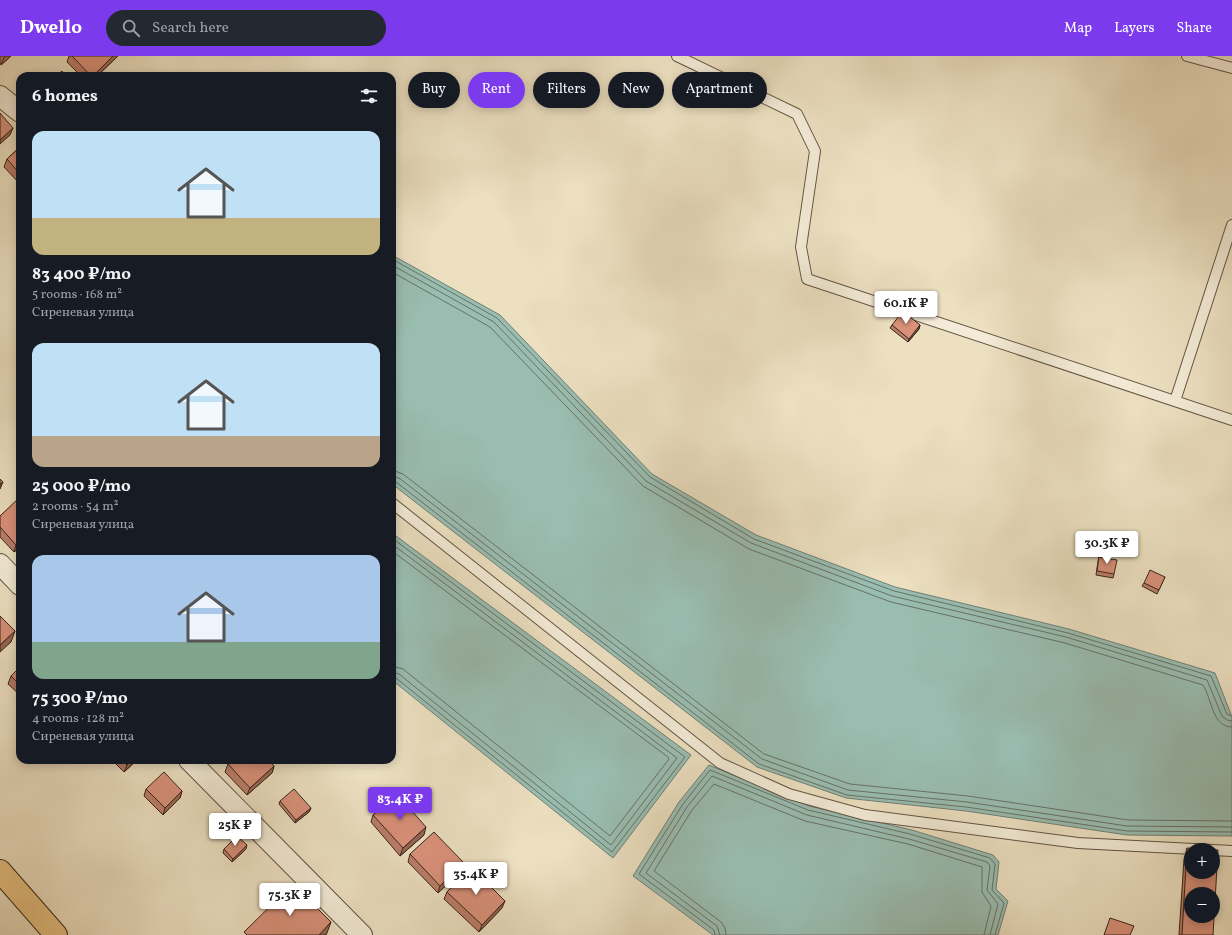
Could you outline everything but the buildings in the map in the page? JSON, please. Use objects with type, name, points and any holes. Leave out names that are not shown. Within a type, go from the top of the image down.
[{"type":"main road","points":[[0,871],[56,935]]},
{"type":"street","points":[[0,96],[16,109]]},
{"type":"street","points":[[0,564],[16,581]]},
{"type":"street","points":[[193,764],[362,935]]},
{"type":"lane","points":[[677,56],[797,114],[815,151],[801,247],[807,279],[1232,420]]},
{"type":"lane","points":[[1187,56],[1232,68]]},
{"type":"lane","points":[[1175,401],[1232,225]]},
{"type":"lane","points":[[396,506],[720,763],[789,794],[865,815],[1078,843],[1232,850]]},
{"type":"water","points":[[396,257],[500,315],[652,474],[756,535],[895,587],[1069,629],[1215,673],[1232,717],[1232,836],[1127,835],[966,811],[846,798],[757,767],[396,487]]},
{"type":"water","points":[[396,536],[691,755],[613,858],[396,683]]},
{"type":"water","points":[[709,765],[809,806],[912,830],[993,855],[999,862],[996,889],[1008,901],[998,935],[713,935],[633,876],[679,802]]}]
